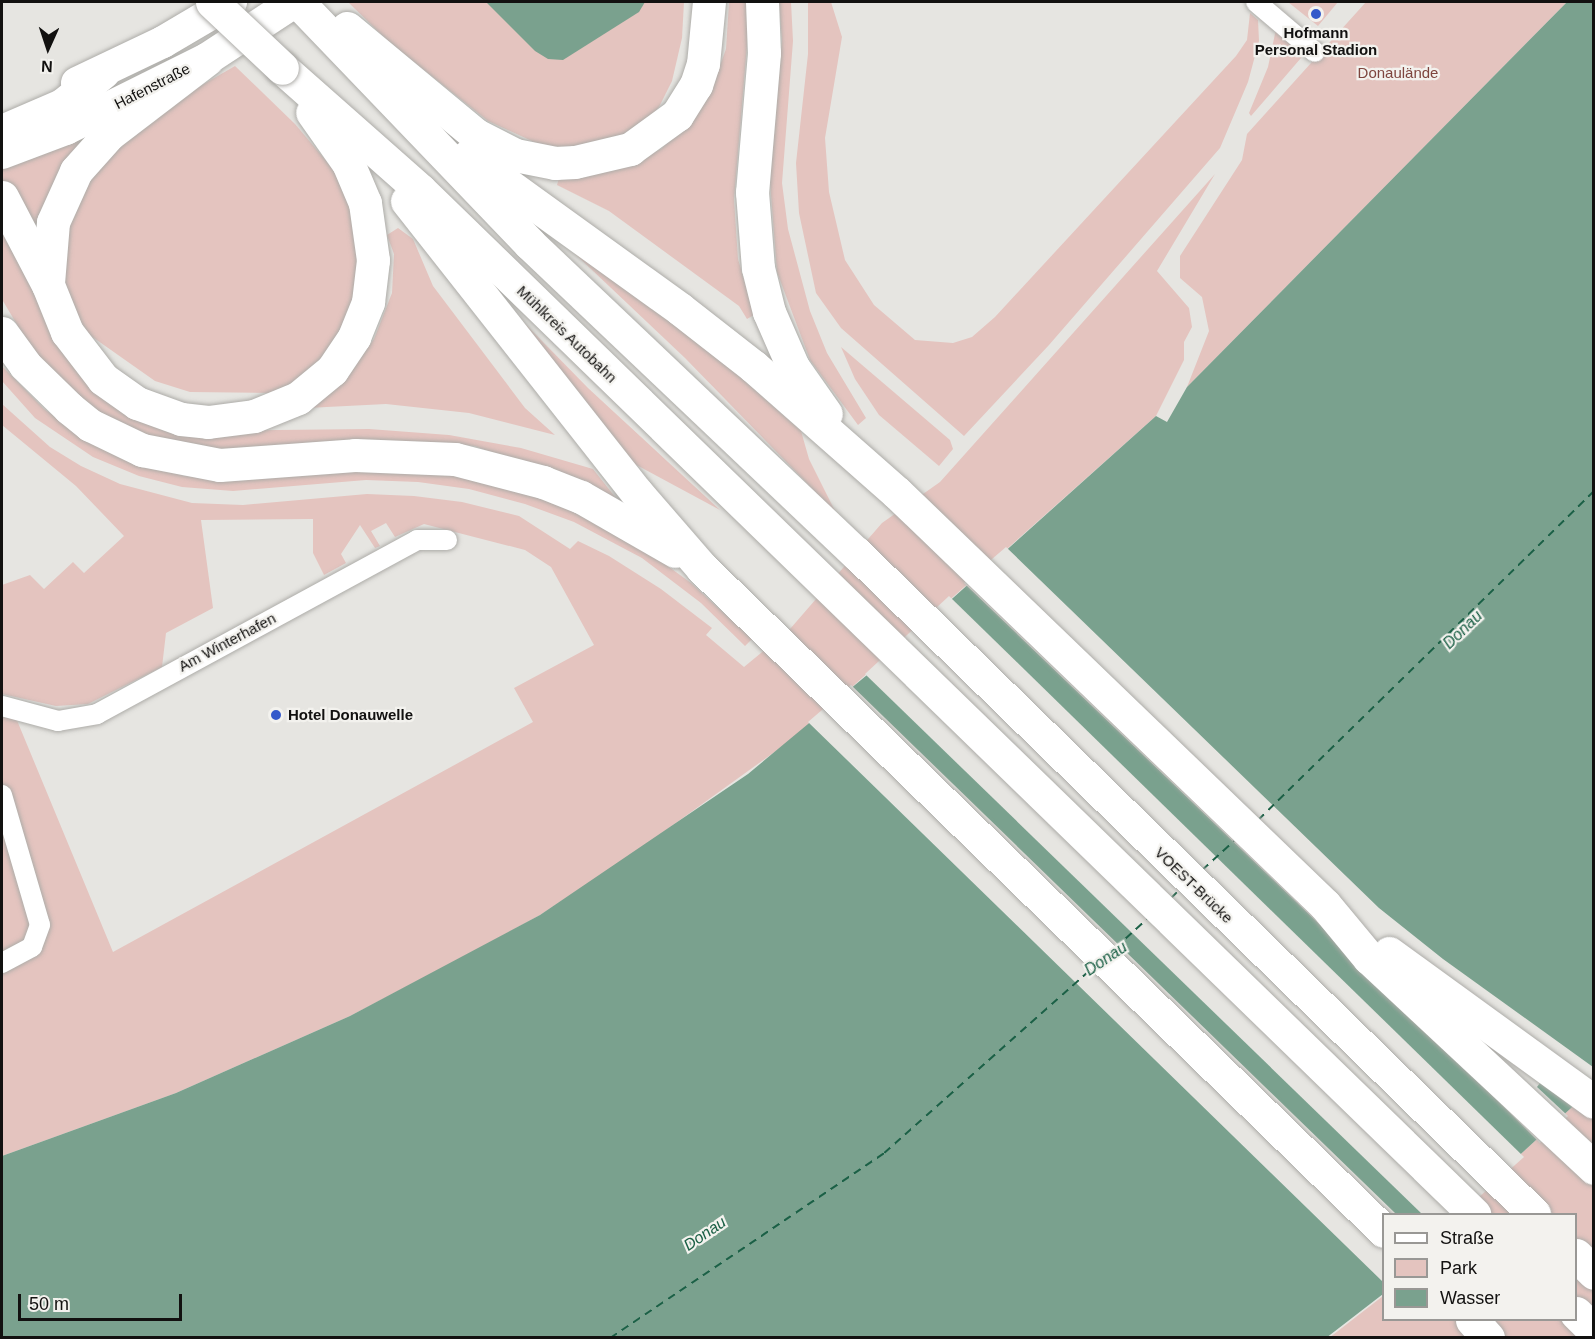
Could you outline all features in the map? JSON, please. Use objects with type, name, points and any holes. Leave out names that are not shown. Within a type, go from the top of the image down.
[{"type":"highway","points":[[2,197],[48,285],[67,332],[89,366],[117,391],[158,412],[181,419],[231,421],[277,408],[317,384],[338,362],[362,321],[371,283],[373,239],[359,185],[295,82],[212,2]]},
{"type":"highway","points":[[296,2],[359,50],[497,147],[537,160],[585,161],[630,149],[677,115],[696,85],[703,64],[709,2]]},
{"type":"highway","points":[[312,2],[359,50],[408,112],[680,309],[753,366],[896,492],[1325,905],[1369,958],[1593,1168]]},
{"type":"highway","points":[[762,2],[764,53],[754,157],[752,228],[769,312],[793,367],[811,393],[896,492]]},
{"type":"highway","points":[[48,285],[54,222],[76,171],[109,134],[207,59]]},
{"type":"highway","points":[[2,130],[62,105],[103,72]]},
{"type":"highway","name":"Mühlkreis Autobahn","points":[[295,82],[420,190],[828,583],[1472,1213]]},
{"type":"highway","name":"VOEST-Brücke","points":[[408,112],[530,244],[856,553],[1532,1213]]},
{"type":"highway","points":[[350,129],[630,485],[702,568],[1382,1230]]},
{"type":"highway","points":[[2,333],[25,365],[69,408],[90,425],[142,450],[220,465],[355,455],[455,459],[543,482],[581,497],[702,568]]},
{"type":"highway","points":[[1325,905],[1593,1102]]},
{"type":"highway","points":[[1577,1257],[1593,1273]]},
{"type":"highway","points":[[1577,1315],[1593,1331]]},
{"type":"highway","points":[[1473,1321],[1488,1338]]},
{"type":"main road","points":[[2,114],[103,72],[163,42],[231,2]]},
{"type":"main road","name":"Hafenstraße","points":[[2,153],[66,129],[207,59],[296,2]]},
{"type":"street","points":[[1260,5],[1315,52]]},
{"type":"street","name":"Am Winterhafen","points":[[2,706],[58,721],[97,714],[417,540],[447,540]]},
{"type":"street","points":[[2,795],[40,925],[32,947],[2,963]]},
{"type":"green space","points":[[348,2],[684,2],[682,38],[672,81],[659,107],[644,124],[620,137],[571,148],[545,147],[488,121],[389,42]]},
{"type":"green space","points":[[729,2],[747,2],[749,22],[734,199],[738,259],[754,315],[747,319],[739,306],[609,211],[557,185],[560,175],[575,177],[613,170],[661,149],[693,119],[714,82],[726,49]]},
{"type":"green space","points":[[779,2],[791,2],[793,41],[782,183],[788,229],[810,311],[827,353],[866,418],[858,425],[810,360],[777,272],[770,182],[782,40]]},
{"type":"green space","points":[[808,2],[831,2],[842,37],[825,138],[829,192],[845,260],[874,305],[915,340],[953,343],[972,337],[995,317],[1236,56],[1247,40],[1250,13],[1258,20],[1259,41],[1248,82],[1220,148],[1049,345],[964,436],[841,328],[816,293],[799,213],[796,163],[808,54]]},
{"type":"green space","name":"Hofmann Personal Stadion","points":[[1288,2],[1338,2],[1318,26]]},
{"type":"green space","name":"Donaulände","points":[[1366,2],[1567,2],[1187,387],[1209,331],[1202,297],[1180,278],[1180,256],[1242,160],[1247,134]]},
{"type":"green space","points":[[1276,29],[1307,51],[1251,116],[1249,113],[1268,67]]},
{"type":"green space","points":[[235,66],[295,124],[333,169],[351,200],[361,262],[347,332],[299,383],[269,393],[190,392],[155,381],[84,331],[62,299],[58,253],[82,173],[152,114]]},
{"type":"green space","points":[[106,124],[41,255],[2,181],[2,168]]},
{"type":"green space","points":[[1215,174],[1157,271],[1189,308],[1192,327],[1184,342],[1184,360],[1156,416],[798,735],[630,856],[540,915],[454,962],[350,1016],[176,1093],[2,1156],[2,717],[16,718],[113,952],[533,722],[514,688],[594,645],[551,567],[525,550],[424,524],[395,537],[386,523],[371,531],[380,546],[375,548],[360,525],[341,554],[346,563],[324,575],[313,553],[313,519],[201,520],[213,608],[166,633],[162,667],[88,704],[56,706],[2,694],[2,585],[30,575],[44,589],[73,562],[84,573],[124,536],[76,486],[2,425],[2,404],[50,447],[81,466],[120,484],[192,503],[243,505],[367,494],[414,496],[462,502],[519,516],[570,549],[578,541],[609,556],[661,589],[712,628],[706,635],[744,667],[790,629],[882,523],[940,482]]},
{"type":"green space","points":[[2,215],[33,291],[181,431],[369,429],[449,435],[521,448],[593,469],[619,502],[475,446],[432,442],[219,451],[125,430],[79,400],[35,355],[3,301]]},
{"type":"green space","points":[[398,228],[413,239],[433,286],[525,408],[555,435],[469,413],[386,404],[307,408],[346,377],[374,339],[392,293],[394,254],[387,235]]},
{"type":"green space","points":[[554,234],[665,310],[801,431],[809,459],[836,513],[685,358]]},
{"type":"green space","points":[[501,299],[588,388],[720,510],[618,455]]},
{"type":"green space","points":[[841,347],[950,440],[953,449],[939,466],[879,415],[855,379]]},
{"type":"green space","points":[[2,366],[44,409],[99,447],[184,476],[231,479],[419,468],[534,491],[628,537],[691,583],[752,639],[745,646],[701,603],[642,558],[574,522],[525,504],[469,489],[418,482],[366,480],[233,491],[182,487],[139,476],[93,457],[35,418],[2,381]]},
{"type":"green space","points":[[1593,1088],[1593,1337],[1329,1338],[1382,1297],[1382,1321],[1577,1321],[1577,1213],[1456,1213]]},
{"type":"water","points":[[486,2],[645,2],[639,12],[563,60],[548,59],[535,51]]},
{"type":"water","name":"Donau","points":[[1567,2],[1593,2],[1593,1088],[1456,1213],[1382,1213],[1382,1295],[1326,1338],[2,1338],[2,1156],[176,1093],[350,1016],[540,915],[748,774],[867,675],[1156,416],[1167,422],[1187,387]]},
{"type":"pier","points":[[1006,547],[1379,908],[1443,959],[1593,1067],[1594,1092],[1540,1083],[1537,1087],[1568,1116],[1540,1143],[1392,994],[964,583]]},
{"type":"pier","points":[[949,596],[1524,1157],[1461,1213],[1421,1213],[865,674]]},
{"type":"pier","points":[[851,685],[1395,1213],[1382,1213],[1382,1281],[808,722]]},
{"type":"ferry route","points":[[1258,820],[1594,491]]},
{"type":"ferry route","points":[[1202,870],[1234,841]]},
{"type":"ferry route","points":[[1171,898],[1178,891]]},
{"type":"ferry route","points":[[1115,948],[1147,919]]},
{"type":"ferry route","points":[[610,1338],[884,1153],[1091,969]]},
{"type":"place","name":"Hofmann Personal Stadion","points":[[1316,14]]},
{"type":"place","name":"Hotel Donauwelle","points":[[276,715]]}]
